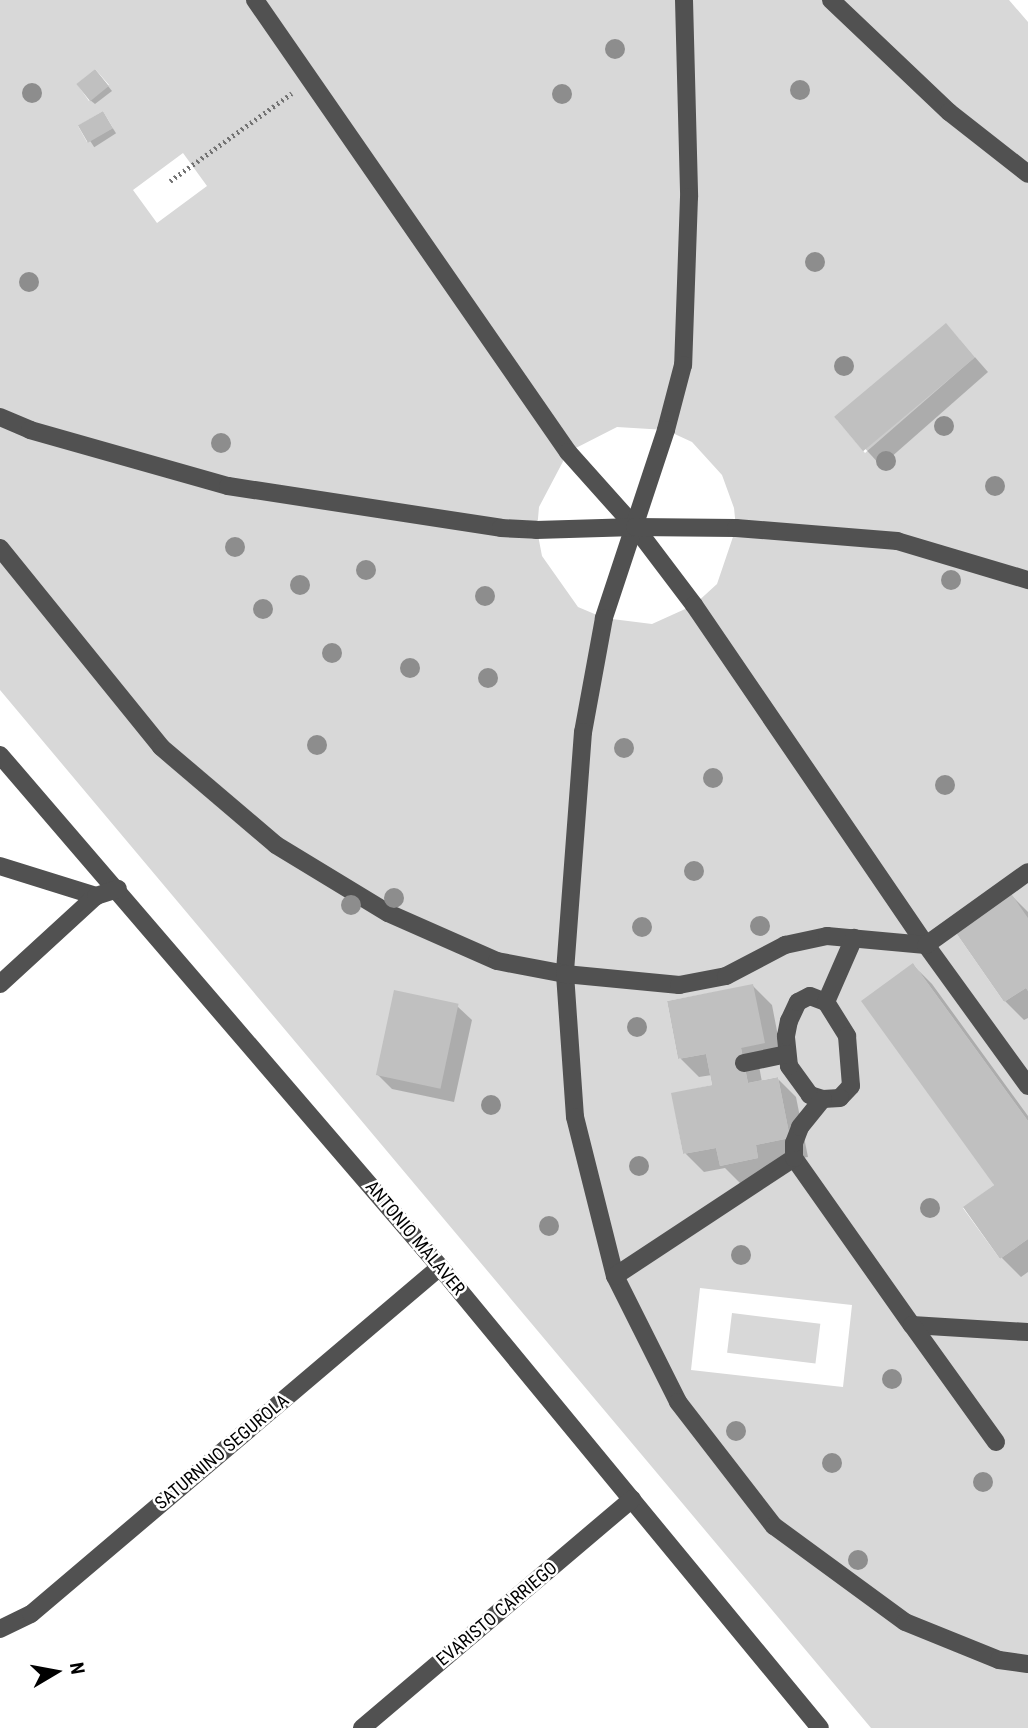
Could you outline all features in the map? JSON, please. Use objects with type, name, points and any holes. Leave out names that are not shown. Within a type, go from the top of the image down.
[{"type":"street","points":[[256,0],[568,452],[635,527],[694,605],[926,944],[1028,1086]]},
{"type":"street","points":[[684,0],[689,197],[683,365],[635,527],[604,618],[583,732],[565,974],[575,1117],[615,1276],[678,1402],[774,1526],[905,1622],[999,1660],[1028,1664]]},
{"type":"street","points":[[831,0],[949,112],[1028,174]]},
{"type":"street","points":[[0,416],[30,430],[228,485],[501,527],[537,530],[635,527],[749,529],[897,541],[1028,580]]},
{"type":"street","points":[[0,548],[161,747],[275,845],[388,913],[497,961],[565,974],[678,985],[726,976],[785,945],[827,936],[926,944],[1028,872]]},
{"type":"street","name":"ANTONIO MALAVER","points":[[0,755],[118,888],[440,1267],[820,1728]]},
{"type":"street","points":[[0,866],[96,896]]},
{"type":"street","points":[[0,984],[96,896],[118,888]]},
{"type":"street","points":[[826,1002],[854,938]]},
{"type":"street","points":[[810,996],[826,1002],[847,1036],[851,1086],[840,1098],[823,1099],[810,1095],[798,1081],[789,1066],[787,1055],[789,1021],[798,1002],[810,996]]},
{"type":"street","points":[[744,1063],[787,1055]]},
{"type":"street","points":[[823,1099],[800,1127],[794,1143],[794,1158],[996,1442]]},
{"type":"street","points":[[615,1276],[794,1158]]},
{"type":"street","name":"SATURNINO SEGUROLA","points":[[0,1629],[31,1614],[440,1267]]},
{"type":"street","points":[[912,1325],[1028,1332]]},
{"type":"street","name":"EVARISTO CARRIEGO","points":[[362,1728],[632,1499]]},
{"type":"path","points":[[170,181],[310,80]]},
{"type":"shaded area","points":[[0,0],[1009,0],[1028,22],[1028,918],[954,930],[1004,1002],[1026,988],[1028,991],[1028,1121],[913,963],[994,1185],[963,1208],[1000,1259],[1028,1239],[1028,1728],[871,1728],[0,690]],"holes":[[[95,69],[109,85],[89,101],[77,84]],[[103,111],[113,128],[87,142],[78,126]],[[183,153],[207,186],[157,223],[133,190]],[[946,324],[975,357],[865,453],[837,420]],[[617,427],[666,430],[692,442],[722,475],[734,508],[736,528],[717,584],[694,605],[652,624],[604,618],[578,607],[542,556],[537,530],[539,507],[568,452]],[[753,985],[741,1048],[748,1083],[778,1077],[790,1138],[756,1145],[758,1158],[720,1166],[716,1148],[683,1154],[672,1094],[712,1085],[706,1054],[678,1059],[667,1001]],[[700,1288],[852,1305],[843,1387],[691,1370]]]},
{"type":"shaded area","points":[[732,1313],[820,1324],[815,1364],[727,1353]]},
{"type":"building","points":[[95,69],[109,86],[90,101],[76,84]]},
{"type":"building","points":[[103,111],[113,128],[88,143],[78,126]]},
{"type":"building","points":[[946,323],[975,357],[863,451],[834,417]]},
{"type":"building","points":[[1010,892],[1028,918],[1028,991],[1026,988],[1004,1002],[954,930]]},
{"type":"building","points":[[913,963],[1028,1121],[1028,1239],[1000,1259],[963,1207],[994,1185],[861,1001]]},
{"type":"building","points":[[753,984],[765,1043],[741,1048],[748,1083],[778,1077],[790,1138],[756,1145],[758,1158],[720,1166],[716,1148],[683,1154],[671,1093],[712,1085],[706,1054],[678,1059],[667,1001]]},
{"type":"building","points":[[394,990],[459,1004],[440,1089],[376,1075]]}]
